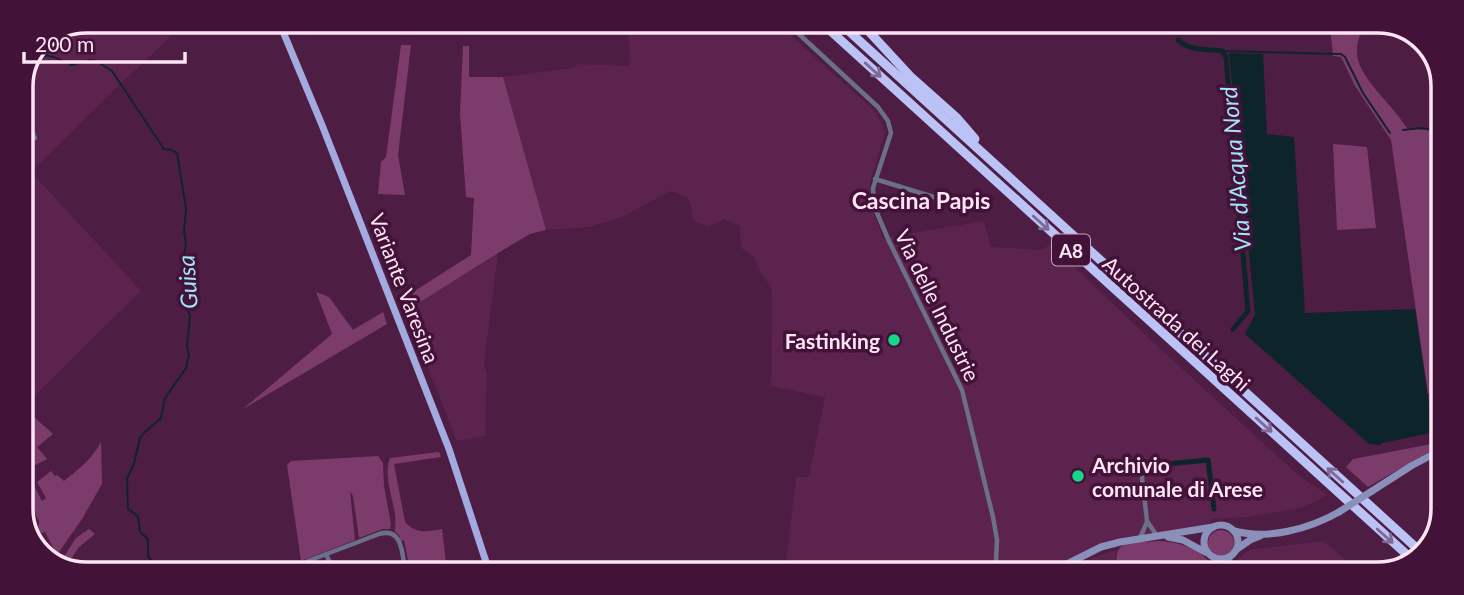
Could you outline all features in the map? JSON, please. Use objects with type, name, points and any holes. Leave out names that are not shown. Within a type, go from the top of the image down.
[{"type":"highway","name":"Autostrada dei Laghi","points":[[832,33],[1406,554]]},
{"type":"highway","name":"Autostrada dei Laghi","points":[[851,33],[1415,547]]},
{"type":"highway","points":[[870,33],[910,76],[956,117],[1004,173]]},
{"type":"main road","name":"Variante Varesina","points":[[284,33],[449,449],[486,562]]},
{"type":"street","name":"Via delle Industrie","points":[[798,33],[878,107],[888,121],[890,139],[875,179],[873,197],[877,214],[960,383],[993,517],[997,540],[996,561]]},
{"type":"street","points":[[33,134],[35,138]]},
{"type":"street","points":[[875,179],[967,209]]},
{"type":"street","points":[[1070,562],[1092,550],[1112,544],[1225,525],[1234,531],[1248,534],[1305,528],[1339,512],[1431,456]]},
{"type":"street","points":[[1155,459],[1147,463],[1142,472],[1147,521],[1157,536],[1183,540],[1222,560],[1250,540],[1268,533]]},
{"type":"street","points":[[1140,538],[1147,521]]},
{"type":"street","points":[[1213,527],[1204,536],[1203,545],[1215,562]]},
{"type":"street","points":[[1230,562],[1238,540],[1234,531]]},
{"type":"street","points":[[308,561],[390,532],[398,541],[403,562]]},
{"type":"street","points":[[327,554],[330,562]]},
{"type":"shaded area","points":[[173,33],[33,170],[34,76],[42,57],[49,49],[66,37],[76,34]]},
{"type":"shaded area","points":[[628,33],[788,33],[876,112],[885,132],[870,183],[871,206],[883,238],[984,221],[991,247],[1042,250],[1051,244],[1298,475],[1328,495],[1304,507],[1249,517],[1212,519],[1209,524],[1105,542],[1065,562],[786,562],[796,477],[809,477],[825,397],[771,386],[771,287],[754,257],[741,248],[740,226],[724,219],[709,227],[693,220],[687,197],[670,191],[624,216],[590,227],[546,230],[503,77],[573,68],[578,64],[630,66]]},
{"type":"shaded area","points":[[1331,33],[1361,33],[1357,45],[1358,60],[1370,82],[1407,128],[1431,131],[1431,394],[1428,393],[1391,140],[1355,86],[1341,57],[1333,56]]},
{"type":"shaded area","points":[[401,45],[411,45],[398,155],[405,195],[378,194],[381,162],[386,157]]},
{"type":"shaded area","points":[[463,46],[469,46],[469,77],[503,77],[546,230],[530,234],[406,311],[402,299],[471,255],[474,198],[466,197],[460,114]]},
{"type":"shaded area","points":[[1333,144],[1367,147],[1376,228],[1337,230]]},
{"type":"shaded area","points":[[33,174],[141,291],[33,397]]},
{"type":"shaded area","points":[[498,253],[484,363],[487,375],[485,436],[457,441],[406,311]]},
{"type":"shaded area","points":[[316,292],[329,297],[353,330],[383,312],[387,324],[243,409],[332,334]]},
{"type":"shaded area","points":[[33,416],[53,434],[37,447],[47,459],[33,466]]},
{"type":"shaded area","points":[[101,442],[102,484],[58,553],[45,532],[38,530],[39,521],[33,509],[33,484],[42,501],[46,498],[37,482],[51,471],[64,481],[89,459]]},
{"type":"shaded area","points":[[1431,444],[1431,451],[1368,487],[1346,467],[1353,459]]},
{"type":"shaded area","points":[[439,452],[441,457],[394,464],[405,522],[413,529],[422,531],[442,529],[446,562],[408,562],[404,540],[401,541],[395,532],[388,479],[390,458]]},
{"type":"shaded area","points":[[378,456],[383,463],[390,529],[359,538],[350,491],[355,540],[301,561],[287,465],[291,461]]},
{"type":"shaded area","points":[[89,529],[95,534],[69,559],[64,557],[76,538]]},
{"type":"shaded area","points":[[1221,530],[1231,533],[1234,543],[1231,553],[1221,556],[1211,553],[1208,543],[1211,533]]},
{"type":"shaded area","points":[[1323,541],[1348,562],[1237,562],[1250,550]]},
{"type":"shaded area","points":[[1131,543],[1176,543],[1200,553],[1209,562],[1117,562],[1120,548]]},
{"type":"shaded area","points":[[1117,550],[1116,562],[1082,562]]},
{"type":"water","points":[[1229,53],[1263,54],[1267,134],[1294,137],[1305,313],[1415,309],[1431,433],[1381,445],[1369,444],[1245,334],[1255,314]]},
{"type":"waterway","name":"Via d'Acqua Nord","points":[[1178,40],[1193,48],[1222,51],[1226,57],[1248,311],[1233,329]]},
{"type":"waterway","points":[[1222,51],[1341,54],[1390,133]]},
{"type":"waterway","name":"Guisa","points":[[43,56],[72,65],[96,61],[112,71],[164,149],[177,153],[186,209],[183,261],[188,285],[184,298],[190,316],[187,347],[189,355],[186,368],[165,398],[161,418],[140,438],[127,479],[128,509],[138,516],[140,532],[148,539],[148,557],[153,562]]},
{"type":"waterway","points":[[1403,130],[1431,129]]},
{"type":"waterway","name":"Via d'Acqua Nord","points":[[1158,465],[1208,460],[1214,509]]},
{"type":"place","name":"Fastinking","points":[[894,340]]},
{"type":"place","name":"Archivio comunale di Arese","points":[[1078,476]]},
{"type":"district","name":"Cascina Papis","points":[[921,200]]}]
